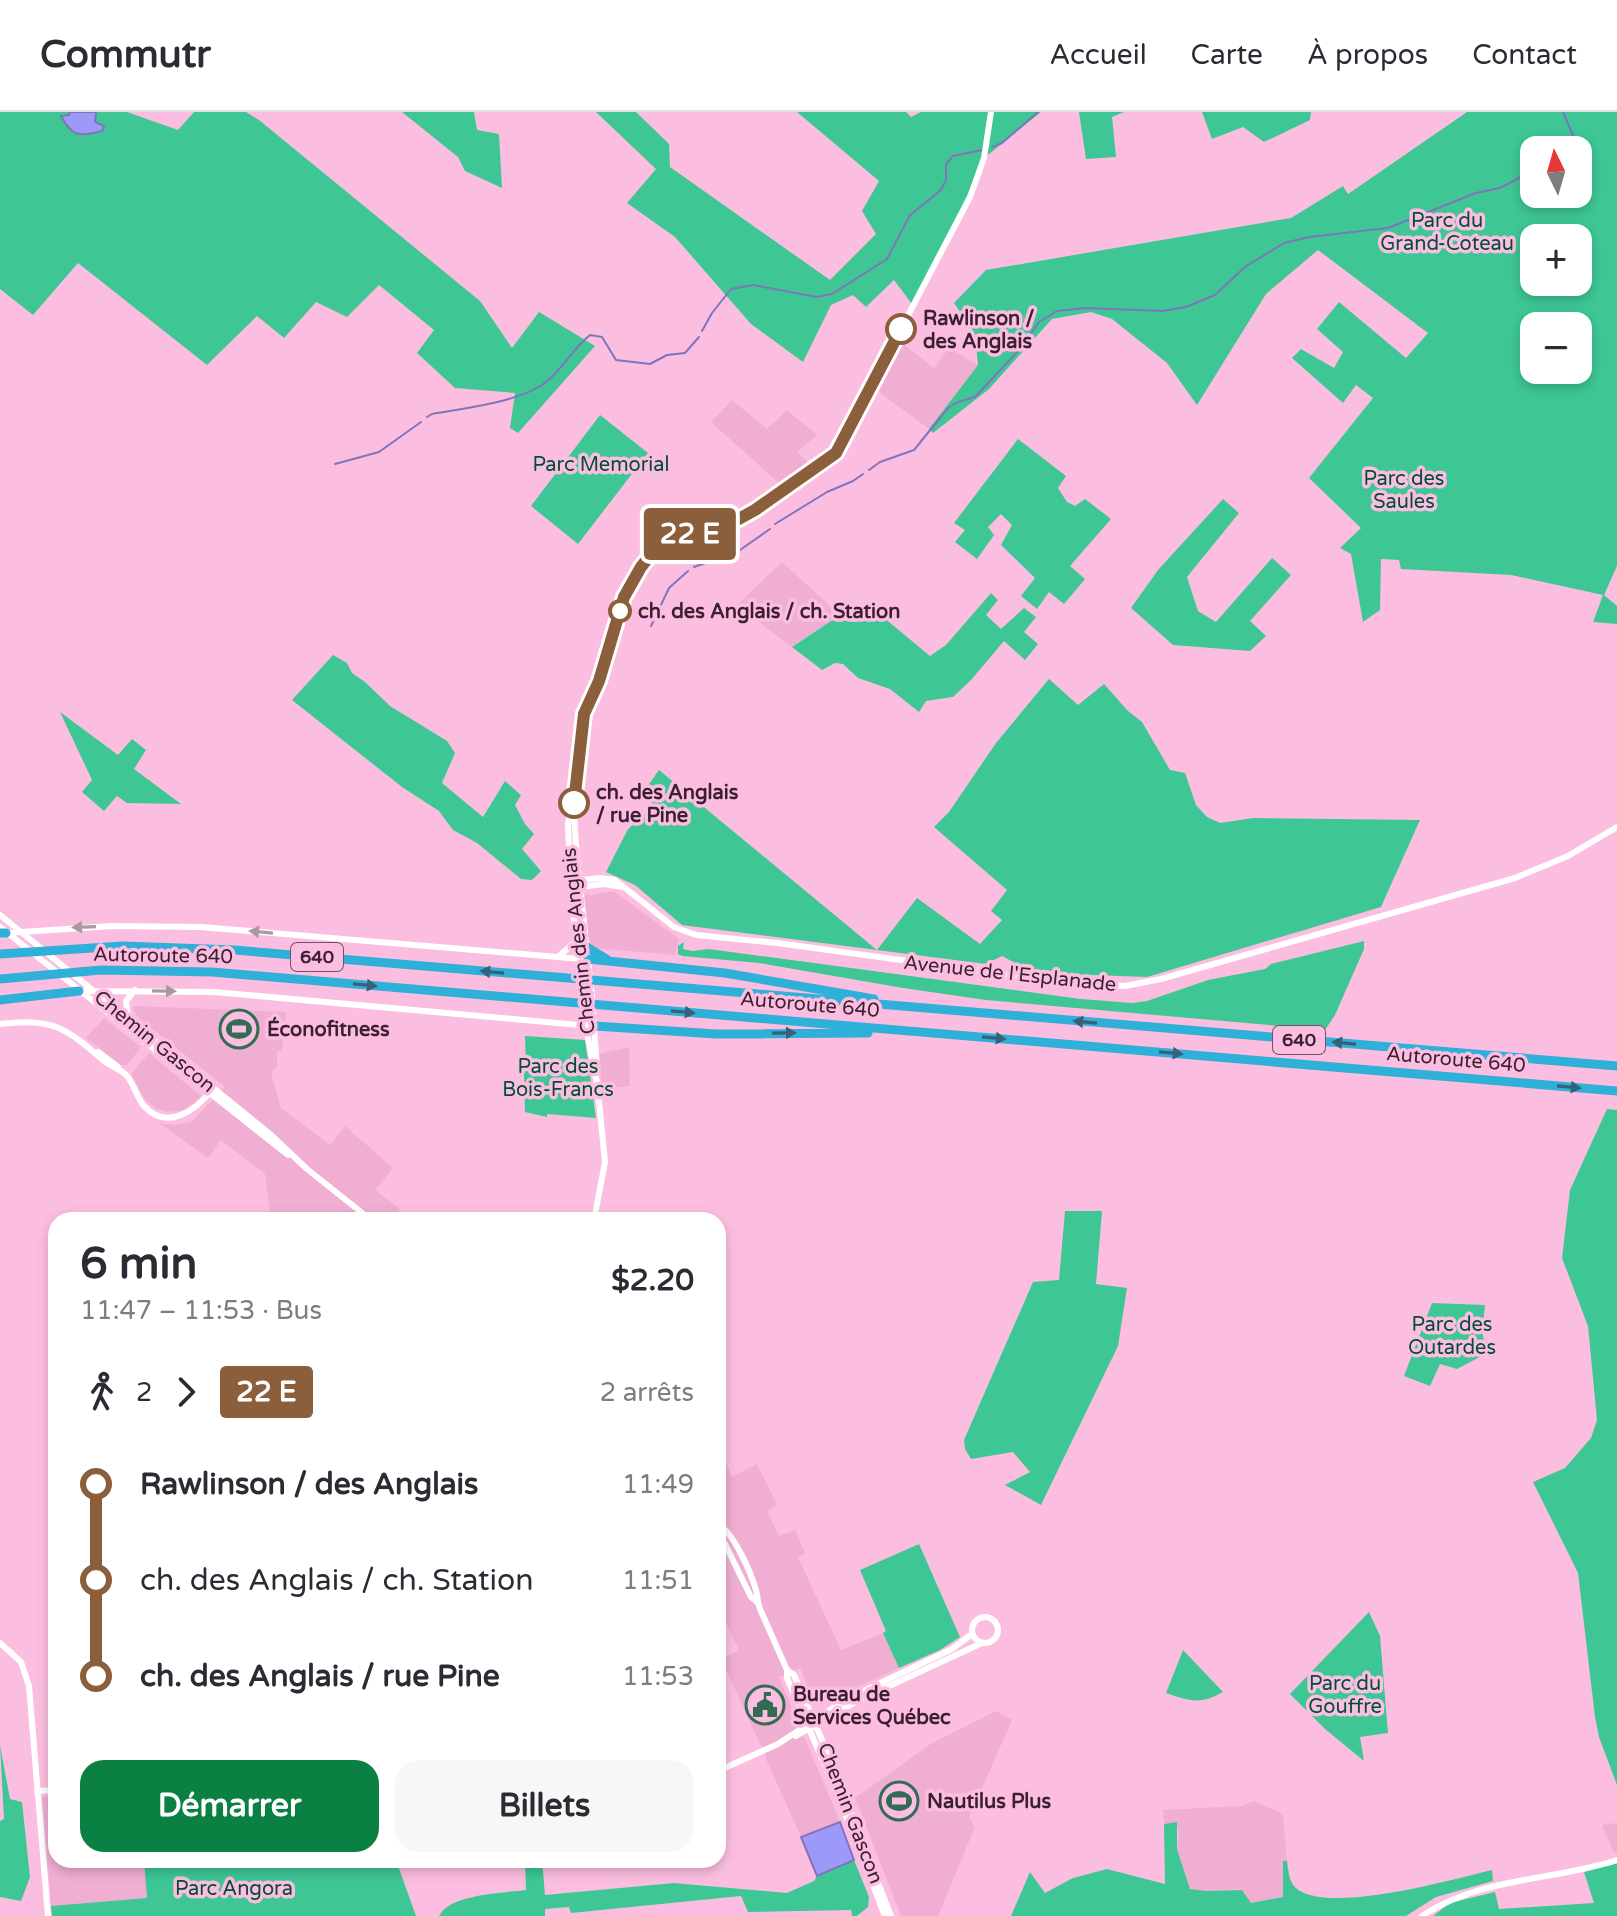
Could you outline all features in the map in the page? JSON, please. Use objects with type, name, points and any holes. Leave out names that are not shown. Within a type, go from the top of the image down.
[{"type":"highway","name":"Autoroute 640","points":[[4,954],[144,946],[223,949],[1617,1066]]},
{"type":"highway","points":[[587,947],[611,961]]},
{"type":"highway","points":[[584,959],[737,974],[916,1007]]},
{"type":"highway","name":"Autoroute 640","points":[[0,979],[91,971],[212,972],[1617,1091]]},
{"type":"highway","points":[[0,1000],[79,991]]},
{"type":"highway","points":[[590,1026],[716,1034],[923,1032]]},
{"type":"street","name":"Chemin des Anglais","points":[[584,959],[587,947],[573,798],[584,714],[599,681],[624,597],[656,548],[675,538],[735,521],[839,450],[970,197],[984,158],[991,112]]},
{"type":"street","name":"Chemin des Anglais","points":[[573,798],[568,825],[571,884],[577,940],[584,959],[605,1162],[596,1212]]},
{"type":"street","name":"Avenue de l'Esplanade","points":[[571,884],[610,879],[632,892],[674,927],[696,935],[773,942],[1033,978],[1133,985],[1523,875],[1568,856],[1617,827]]},
{"type":"street","name":"Chemin Gascon","points":[[0,915],[211,1091]]},
{"type":"street","points":[[2,931],[112,926],[190,927],[584,959]]},
{"type":"street","name":"Chemin Gascon","points":[[2,931],[270,1134],[307,1169],[361,1212]]},
{"type":"street","points":[[558,957],[577,940]]},
{"type":"street","points":[[128,1019],[126,1001],[135,990]]},
{"type":"street","points":[[79,991],[239,994],[590,1026]]},
{"type":"street","points":[[0,1024],[26,1021],[50,1024],[72,1034],[125,1074],[143,1105],[161,1116],[189,1113],[211,1091]]},
{"type":"street","name":"Chemin Gascon","points":[[726,1546],[751,1597],[758,1603],[787,1670],[794,1675],[888,1916]]},
{"type":"street","points":[[726,1767],[788,1738],[859,1700],[992,1641],[997,1636],[997,1627],[993,1620],[986,1617],[978,1619],[973,1625],[972,1634],[952,1649],[857,1694],[812,1725]]},
{"type":"street","points":[[972,1634],[982,1643]]},
{"type":"street","points":[[0,1643],[15,1654],[26,1671],[48,1916]]},
{"type":"street","name":"Chemin Gascon","points":[[812,1725],[850,1807],[888,1916]]},
{"type":"street","points":[[37,1791],[48,1790]]},
{"type":"street","points":[[1422,1916],[1456,1897],[1479,1889],[1617,1860]]},
{"type":"shaded area","points":[[70,112],[96,112],[95,122],[104,126],[102,131],[73,132],[61,116]]},
{"type":"shaded area","points":[[901,342],[934,368],[949,348],[978,365],[929,429],[875,389]]},
{"type":"shaded area","points":[[732,400],[767,429],[787,410],[817,435],[797,452],[812,466],[783,487],[711,422]]},
{"type":"shaded area","points":[[782,562],[840,615],[791,647],[737,605]]},
{"type":"shaded area","points":[[614,891],[679,939],[675,955],[594,948],[589,941],[586,893]]},
{"type":"shaded area","points":[[135,1006],[286,1012],[282,1051],[277,1051],[277,1066],[271,1073],[281,1108],[330,1145],[345,1126],[393,1168],[375,1190],[400,1209],[398,1212],[270,1212],[265,1174],[221,1140],[208,1158],[159,1123],[175,1125],[191,1122],[225,1087],[139,1018],[133,1009]]},
{"type":"shaded area","points":[[104,1018],[141,1047],[127,1065],[121,1065],[86,1038]]},
{"type":"shaded area","points":[[629,1047],[630,1086],[602,1089],[599,1054]]},
{"type":"shaded area","points":[[149,1053],[201,1096],[183,1110],[168,1112],[146,1101],[131,1074]]},
{"type":"shaded area","points":[[726,1463],[732,1477],[757,1464],[777,1505],[767,1511],[779,1536],[795,1530],[805,1553],[798,1557],[841,1650],[883,1633],[899,1668],[816,1706],[800,1668],[779,1677],[840,1822],[801,1837],[766,1759],[764,1747],[726,1670],[726,1656],[739,1650],[726,1623]]},
{"type":"shaded area","points":[[996,1711],[1012,1720],[969,1818],[975,1827],[938,1916],[901,1916],[855,1798],[932,1743]]},
{"type":"shaded area","points":[[42,1797],[48,1797],[48,1868],[145,1868],[147,1898],[51,1906]]},
{"type":"shaded area","points":[[1254,1801],[1283,1814],[1287,1861],[1283,1861],[1283,1897],[1251,1903],[1241,1889],[1190,1889],[1177,1849],[1179,1832],[1176,1823],[1164,1824],[1163,1810],[1241,1806]]},
{"type":"shaded area","points":[[840,1822],[854,1860],[817,1876],[801,1837]]},
{"type":"shaded area","points":[[1617,1823],[1617,1853],[1614,1853],[1602,1825]]},
{"type":"green space","points":[[0,112],[127,112],[178,130],[194,112],[246,112],[480,301],[512,348],[539,312],[595,346],[518,433],[510,428],[515,393],[455,388],[417,353],[434,330],[379,285],[347,317],[316,302],[284,338],[257,316],[207,365],[78,263],[33,315],[0,289]]},
{"type":"green space","points":[[402,112],[474,112],[477,130],[499,134],[502,188],[465,171],[458,157]]},
{"type":"green space","points":[[596,112],[636,112],[669,144],[670,167],[830,280],[876,234],[862,211],[879,181],[797,112],[906,112],[911,117],[921,112],[1041,112],[983,159],[955,224],[912,304],[894,280],[866,307],[853,295],[831,305],[803,362],[751,324],[675,237],[627,203],[656,169]]},
{"type":"green space","points":[[1079,112],[1124,112],[1112,117],[1116,157],[1086,159]]},
{"type":"green space","points":[[1202,112],[1311,112],[1310,120],[1264,142],[1243,127],[1212,139]]},
{"type":"green space","points":[[1467,112],[1617,112],[1617,566],[1604,595],[1617,606],[1617,624],[1593,622],[1603,595],[1511,575],[1401,569],[1399,560],[1381,559],[1380,610],[1363,622],[1351,554],[1340,548],[1361,528],[1309,478],[1373,398],[1356,385],[1343,403],[1292,358],[1301,349],[1334,368],[1343,352],[1317,329],[1339,302],[1406,358],[1428,333],[1318,250],[1266,294],[1197,405],[1167,363],[1112,319],[1091,312],[1052,319],[989,389],[933,433],[929,429],[978,365],[975,334],[954,303],[986,270],[1291,218],[1343,186],[1348,194]]},
{"type":"green space","name":"Parc Memorial","points":[[600,415],[648,453],[578,544],[531,506]]},
{"type":"green space","points":[[1018,439],[1066,476],[1058,488],[1067,502],[1075,506],[1085,499],[1111,519],[1070,566],[1085,579],[1064,604],[1049,592],[1037,609],[1021,596],[1035,578],[1001,545],[1012,525],[1001,514],[988,527],[994,535],[977,559],[955,542],[965,530],[954,523]]},
{"type":"green space","points":[[1223,499],[1239,513],[1187,577],[1198,611],[1216,622],[1272,558],[1291,575],[1250,621],[1266,636],[1250,651],[1173,645],[1131,608],[1158,570]]},
{"type":"green space","points":[[991,593],[998,600],[986,615],[1001,629],[1024,608],[1036,617],[1024,632],[1038,644],[1025,660],[1004,641],[953,697],[926,701],[919,712],[890,689],[858,678],[843,664],[835,663],[822,670],[792,647],[840,615],[853,622],[883,617],[930,656],[946,645]]},
{"type":"green space","points":[[333,655],[347,663],[352,673],[390,706],[447,741],[455,753],[442,783],[483,817],[505,781],[521,795],[515,805],[534,834],[522,849],[541,871],[532,880],[521,879],[477,843],[453,830],[439,811],[402,787],[292,700]]},
{"type":"green space","points":[[1049,679],[1078,705],[1104,684],[1142,722],[1170,770],[1185,773],[1196,805],[1207,817],[1220,823],[1253,818],[1420,820],[1381,907],[1147,977],[1034,973],[1002,956],[986,964],[682,925],[635,885],[606,872],[628,829],[654,806],[644,791],[659,770],[877,950],[917,898],[980,944],[1002,920],[991,911],[1007,890],[934,827],[949,812],[996,743]]},
{"type":"green space","points":[[60,712],[118,755],[132,739],[146,750],[134,769],[181,804],[127,803],[117,796],[104,811],[82,792],[92,780]]},
{"type":"green space","points":[[1364,941],[1364,949],[1335,1015],[1325,1030],[986,1000],[759,963],[678,954],[678,946],[684,942],[683,949],[693,951],[709,949],[1081,999],[1132,1003],[1147,1001],[1208,980],[1265,969],[1271,964]]},
{"type":"green space","name":"Parc des Bois-Francs","points":[[525,1036],[585,1040],[596,1118],[547,1114],[547,1117],[525,1112],[524,1075],[520,1069],[526,1068]]},
{"type":"green space","points":[[1607,1109],[1617,1110],[1617,1785],[1595,1717],[1578,1573],[1533,1482],[1565,1468],[1591,1438],[1597,1420],[1588,1326],[1562,1258],[1570,1190]]},
{"type":"green space","points":[[1065,1211],[1102,1211],[1096,1284],[1127,1288],[1118,1346],[1041,1505],[1005,1485],[1030,1472],[1013,1452],[971,1459],[964,1440],[1033,1282],[1059,1280]]},
{"type":"green space","name":"Parc des Outardes","points":[[1432,1303],[1485,1305],[1482,1332],[1487,1353],[1457,1369],[1440,1364],[1430,1386],[1404,1376]]},
{"type":"green space","points":[[919,1544],[960,1637],[940,1650],[899,1668],[860,1570]]},
{"type":"green space","name":"Parc du Gouffre","points":[[1369,1612],[1380,1636],[1388,1733],[1360,1737],[1364,1761],[1325,1729],[1290,1694]]},
{"type":"green space","points":[[1183,1650],[1223,1692],[1208,1699],[1195,1700],[1166,1693]]},
{"type":"green space","points":[[0,1745],[10,1799],[22,1802],[30,1877],[21,1901],[0,1897],[0,1821],[4,1819]]},
{"type":"green space","points":[[1177,1822],[1177,1849],[1190,1889],[1242,1890],[1251,1903],[1283,1897],[1283,1861],[1287,1861],[1294,1886],[1302,1892],[1320,1897],[1342,1898],[1396,1892],[1492,1870],[1493,1881],[1436,1897],[1406,1916],[1011,1916],[1030,1872],[1045,1893],[1073,1878],[1107,1869],[1165,1884],[1164,1824]]},
{"type":"green space","points":[[854,1860],[869,1897],[868,1907],[857,1916],[852,1916],[851,1910],[748,1912],[741,1896],[571,1913],[569,1907],[545,1909],[545,1916],[439,1916],[454,1903],[465,1899],[526,1890],[525,1868],[543,1868],[545,1895],[674,1883],[787,1893]]},
{"type":"green space","points":[[1617,1863],[1617,1916],[1433,1916],[1450,1903],[1495,1892],[1499,1909],[1594,1903],[1584,1872]]},
{"type":"green space","name":"Parc Angora","points":[[145,1868],[399,1868],[416,1916],[52,1916],[51,1906],[147,1898]]},
{"type":"waterway","points":[[992,147],[1002,143],[1038,112]]},
{"type":"waterway","points":[[1563,112],[1573,136]]},
{"type":"waterway","points":[[702,331],[731,289],[753,285],[817,297],[832,294],[887,259],[910,215],[941,190],[946,180],[946,164],[953,156],[982,150]]},
{"type":"waterway","points":[[869,470],[880,462],[914,450],[948,408],[975,397],[1020,349],[1039,322],[1057,311],[1086,308],[1163,311],[1186,307],[1215,295],[1245,267],[1284,243],[1388,228],[1476,193],[1500,188],[1520,178]]},
{"type":"waterway","points":[[427,417],[503,401],[530,391],[548,381],[590,335],[602,337],[616,360],[650,364],[667,355],[685,353],[699,337]]},
{"type":"waterway","points":[[335,464],[379,452],[421,422]]},
{"type":"waterway","points":[[775,524],[863,474]]},
{"type":"waterway","points":[[740,550],[770,529]]},
{"type":"waterway","points":[[694,567],[734,553]]},
{"type":"waterway","points":[[651,626],[669,588],[688,571]]},
{"type":"bus line","points":[[574,803],[584,714],[599,681],[624,597],[641,567],[656,548],[675,538],[735,521],[836,453],[901,329]]},
{"type":"place","name":"Rawlinson / des Anglais","points":[[901,329]]},
{"type":"place","name":"ch. des Anglais / ch. Station","points":[[620,611]]},
{"type":"place","name":"ch. des Anglais / rue Pine","points":[[574,803]]},
{"type":"place","name":"Éconofitness","points":[[239,1029]]},
{"type":"place","name":"Bureau de Services Québec","points":[[765,1705]]},
{"type":"place","name":"Nautilus Plus","points":[[899,1801]]},
{"type":"park label","name":"Parc du Grand-Coteau","points":[[1447,232]]},
{"type":"park label","name":"Parc des Saules","points":[[1404,490]]}]
